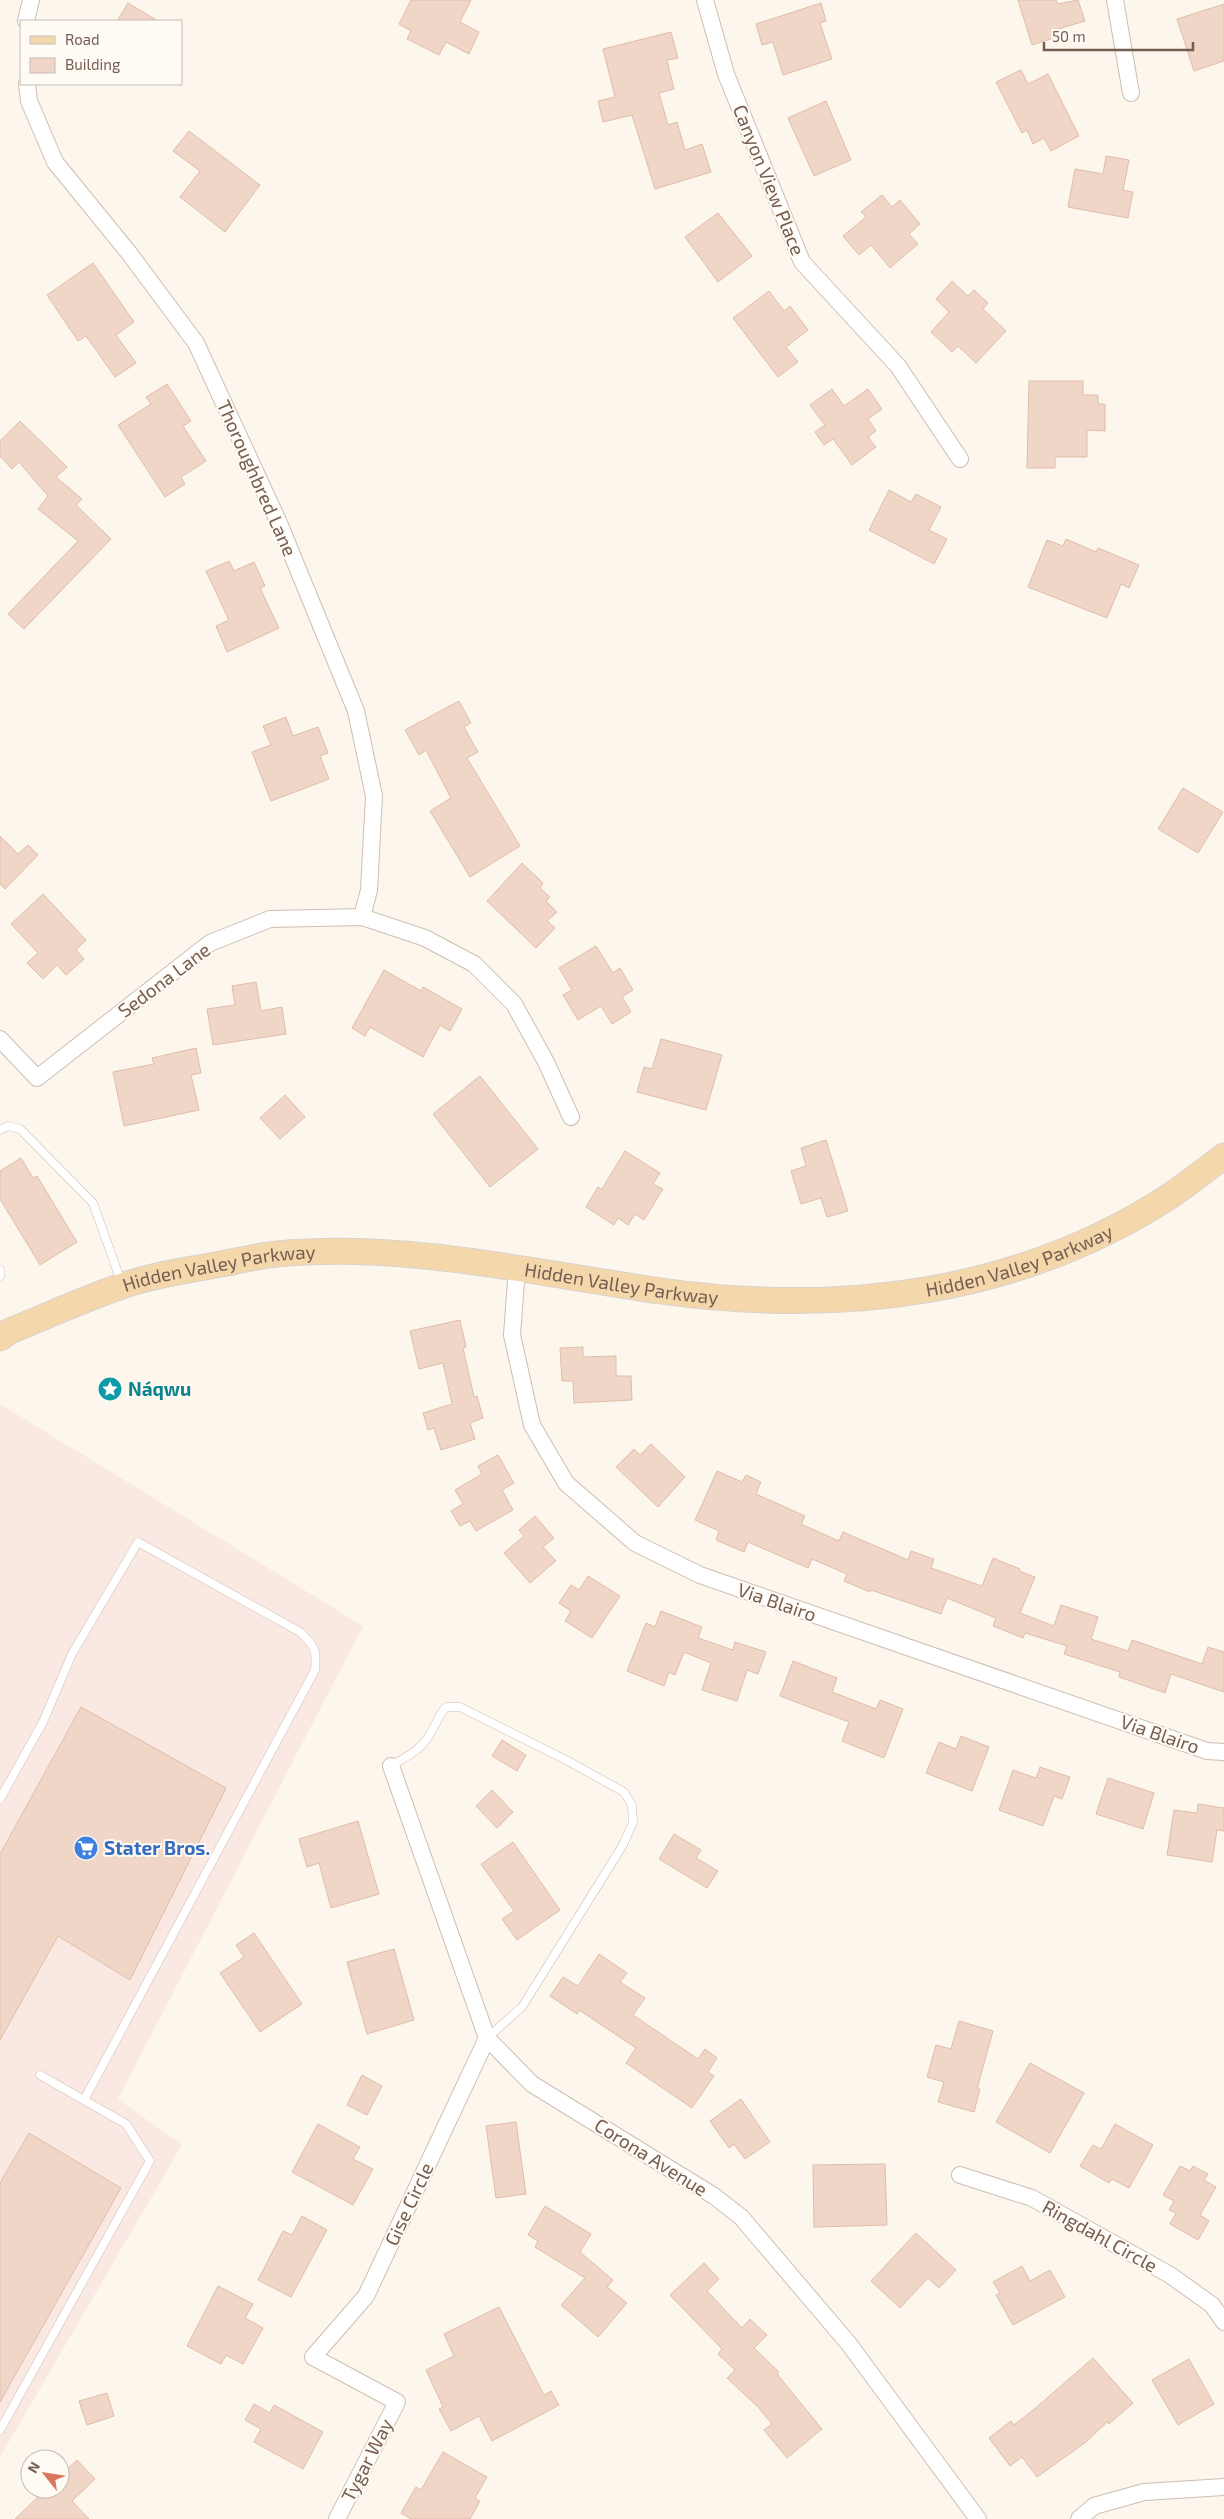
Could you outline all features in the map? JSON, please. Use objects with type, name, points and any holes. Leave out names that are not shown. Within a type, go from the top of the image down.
[{"type":"main road","name":"Hidden Valley Parkway","points":[[0,1338],[10,1331],[123,1286],[157,1276],[276,1254],[351,1252],[476,1262],[663,1291],[743,1300],[821,1302],[902,1295],[981,1279],[1060,1252],[1112,1228],[1172,1195],[1224,1156]]},
{"type":"street","points":[[26,20],[31,0]]},
{"type":"street","name":"Canyon View Place","points":[[705,0],[726,74],[802,262],[898,366],[960,459]]},
{"type":"street","points":[[1115,0],[1131,93]]},
{"type":"street","name":"Thoroughbred Lane","points":[[27,85],[29,101],[55,162],[129,253],[196,342],[279,522],[356,711],[374,796],[369,890],[362,916]]},
{"type":"street","name":"Sedona Lane","points":[[0,1039],[37,1078],[210,943],[270,919],[362,916],[425,938],[474,964],[514,1004],[546,1062],[571,1116]]},
{"type":"street","name":"Via Blairo","points":[[517,1268],[512,1335],[532,1425],[566,1483],[635,1543],[700,1575],[1206,1751],[1224,1752]]},
{"type":"street","name":"Corona Avenue","points":[[391,1766],[487,2038],[532,2084],[714,2196],[741,2217],[848,2344],[978,2519]]},
{"type":"street","name":"Gise Circle","points":[[397,2402],[313,2357],[366,2296],[487,2038]]},
{"type":"street","name":"Ringdahl Circle","points":[[960,2175],[1032,2198],[1170,2275],[1212,2305],[1224,2322]]},
{"type":"street","name":"Tygar Way","points":[[337,2519],[397,2402]]},
{"type":"street","points":[[1079,2519],[1094,2506],[1144,2492],[1224,2487]]},
{"type":"lane","points":[[0,1130],[8,1126],[20,1129],[93,1203],[123,1286]]},
{"type":"lane","points":[[0,1270],[0,1276]]},
{"type":"lane","points":[[0,1798],[43,1722],[72,1654],[138,1542],[300,1632],[313,1644],[316,1657],[315,1670],[84,2100]]},
{"type":"lane","points":[[391,1766],[420,1749],[431,1733],[438,1716],[446,1707],[460,1707],[568,1761],[624,1792],[632,1805],[633,1822],[623,1845],[522,2007],[487,2038]]},
{"type":"lane","points":[[0,2430],[150,2161],[126,2124],[40,2076]]},
{"type":"shaded area","points":[[0,1404],[363,1626],[118,2099],[182,2145],[0,2457]]},
{"type":"building","points":[[411,0],[471,0],[460,22],[479,32],[469,54],[446,42],[439,55],[407,39],[411,31],[399,24]]},
{"type":"building","points":[[1018,0],[1056,0],[1058,4],[1078,0],[1085,21],[1055,30],[1057,37],[1032,45]]},
{"type":"building","points":[[128,3],[156,20],[118,20]]},
{"type":"building","points":[[821,3],[826,21],[820,23],[832,59],[783,75],[773,42],[762,45],[756,24]]},
{"type":"building","points":[[1224,4],[1224,61],[1194,71],[1177,19]]},
{"type":"building","points":[[671,32],[678,58],[667,60],[674,89],[659,93],[668,125],[677,122],[685,150],[702,144],[711,172],[655,189],[632,115],[603,122],[598,101],[615,97],[603,49]]},
{"type":"building","points":[[1021,70],[1028,84],[1048,74],[1079,136],[1051,151],[1044,138],[1033,144],[1027,130],[1022,133],[996,82]]},
{"type":"building","points":[[826,101],[851,160],[814,176],[788,118]]},
{"type":"building","points":[[189,131],[260,185],[225,232],[180,197],[200,171],[173,151]]},
{"type":"building","points":[[1106,156],[1129,160],[1123,190],[1133,192],[1128,218],[1068,207],[1075,169],[1103,174]]},
{"type":"building","points":[[882,195],[892,207],[900,200],[920,224],[909,234],[918,244],[890,268],[871,245],[859,255],[843,236],[866,217],[861,212]]},
{"type":"building","points":[[718,213],[752,256],[718,282],[685,237]]},
{"type":"building","points":[[93,263],[134,322],[116,335],[136,363],[115,377],[86,336],[78,341],[47,295]]},
{"type":"building","points":[[952,281],[968,296],[974,290],[988,303],[983,309],[1006,331],[976,363],[958,346],[952,352],[931,332],[949,312],[936,299]]},
{"type":"building","points":[[769,291],[784,311],[790,306],[808,330],[786,347],[798,362],[778,377],[733,318]]},
{"type":"building","points":[[1029,381],[1083,381],[1083,395],[1098,395],[1098,404],[1105,404],[1105,431],[1087,430],[1087,457],[1055,457],[1055,468],[1027,468]]},
{"type":"building","points":[[167,384],[191,421],[183,426],[206,461],[181,477],[185,484],[165,497],[118,425],[151,404],[146,397]]},
{"type":"building","points":[[832,389],[844,406],[868,389],[882,409],[868,419],[876,431],[868,437],[876,447],[852,465],[833,439],[824,445],[815,432],[825,425],[810,405]]},
{"type":"building","points":[[20,421],[67,467],[56,477],[82,499],[76,505],[111,539],[24,629],[8,614],[78,541],[38,509],[48,496],[19,462],[12,469],[0,456],[0,441]]},
{"type":"building","points":[[889,490],[911,502],[916,494],[941,507],[929,530],[947,539],[934,564],[869,530]]},
{"type":"building","points":[[1066,539],[1096,552],[1098,548],[1139,565],[1129,588],[1121,584],[1107,618],[1028,587],[1047,540],[1063,546]]},
{"type":"building","points":[[229,561],[234,571],[254,562],[265,586],[260,588],[279,628],[227,652],[216,626],[229,620],[206,571]]},
{"type":"building","points":[[459,701],[471,723],[464,727],[478,752],[467,758],[520,846],[470,877],[430,811],[451,798],[426,750],[419,755],[405,730]]},
{"type":"building","points":[[286,717],[293,736],[318,727],[328,753],[320,756],[329,779],[271,801],[252,752],[271,745],[263,726]]},
{"type":"building","points":[[1183,788],[1223,812],[1198,853],[1158,829]]},
{"type":"building","points":[[0,836],[18,854],[28,845],[38,855],[5,889],[0,884]]},
{"type":"building","points":[[522,863],[543,883],[540,888],[550,897],[546,901],[557,912],[547,921],[555,928],[536,948],[487,901]]},
{"type":"building","points":[[43,894],[86,940],[76,950],[84,959],[66,975],[57,965],[43,979],[27,963],[38,953],[11,924]]},
{"type":"building","points":[[596,946],[613,973],[620,968],[633,990],[622,997],[631,1012],[612,1024],[601,1006],[578,1020],[563,995],[572,990],[559,968]]},
{"type":"building","points":[[384,970],[421,991],[423,987],[462,1009],[450,1031],[440,1025],[423,1057],[370,1027],[365,1036],[352,1028]]},
{"type":"building","points":[[256,982],[261,1011],[282,1007],[286,1034],[213,1045],[207,1009],[235,1005],[232,986]]},
{"type":"building","points":[[661,1039],[722,1055],[706,1110],[637,1092],[644,1067],[652,1069]]},
{"type":"building","points":[[196,1048],[201,1073],[191,1075],[199,1110],[124,1126],[113,1072],[154,1064],[152,1058]]},
{"type":"building","points":[[480,1076],[538,1149],[490,1187],[433,1114]]},
{"type":"building","points":[[285,1095],[305,1117],[280,1139],[260,1118]]},
{"type":"building","points":[[826,1140],[848,1211],[827,1217],[821,1198],[801,1204],[791,1171],[806,1166],[801,1148]]},
{"type":"building","points":[[625,1151],[660,1173],[653,1184],[663,1189],[644,1220],[635,1214],[628,1225],[618,1218],[614,1225],[586,1207],[598,1187],[602,1189]]},
{"type":"building","points":[[21,1158],[33,1178],[37,1176],[77,1242],[40,1265],[0,1199],[0,1171]]},
{"type":"building","points":[[460,1320],[466,1347],[463,1348],[474,1397],[477,1396],[483,1418],[470,1423],[475,1439],[441,1450],[434,1428],[428,1430],[423,1413],[452,1404],[443,1363],[419,1369],[410,1331]]},
{"type":"building","points":[[583,1347],[583,1357],[616,1356],[616,1376],[631,1376],[632,1400],[574,1403],[573,1381],[562,1381],[560,1348]]},
{"type":"building","points":[[651,1444],[685,1477],[658,1507],[616,1467],[634,1449],[640,1455]]},
{"type":"building","points":[[498,1455],[514,1483],[502,1490],[513,1510],[476,1531],[470,1521],[460,1526],[451,1511],[463,1504],[455,1490],[482,1474],[478,1466]]},
{"type":"building","points":[[717,1471],[742,1482],[746,1475],[761,1482],[756,1494],[805,1516],[801,1524],[839,1541],[843,1532],[908,1560],[911,1551],[934,1559],[931,1568],[982,1586],[993,1558],[1020,1569],[1019,1571],[1035,1577],[1020,1613],[1054,1626],[1061,1605],[1098,1617],[1091,1639],[1128,1651],[1132,1640],[1202,1664],[1208,1647],[1224,1652],[1224,1692],[1171,1674],[1165,1693],[1119,1677],[1120,1672],[1064,1654],[1067,1646],[1025,1633],[1023,1638],[993,1626],[996,1618],[947,1598],[941,1614],[871,1590],[870,1592],[844,1581],[847,1574],[812,1559],[808,1568],[748,1542],[744,1552],[716,1540],[719,1531],[695,1520]]},
{"type":"building","points":[[535,1516],[554,1538],[543,1547],[556,1561],[530,1583],[504,1553],[524,1536],[519,1530]]},
{"type":"building","points":[[588,1576],[620,1596],[592,1638],[565,1621],[571,1611],[559,1603],[571,1585],[579,1590]]},
{"type":"building","points":[[661,1611],[702,1627],[698,1638],[733,1650],[735,1642],[766,1652],[758,1674],[747,1670],[737,1701],[702,1690],[711,1663],[684,1652],[675,1675],[669,1672],[664,1686],[627,1671],[646,1623],[655,1627]]},
{"type":"building","points":[[793,1661],[837,1678],[832,1692],[876,1709],[880,1700],[903,1709],[884,1758],[842,1741],[849,1722],[780,1696]]},
{"type":"building","points":[[81,1707],[226,1788],[130,1980],[58,1936],[0,2040],[0,1854]]},
{"type":"building","points":[[961,1736],[989,1747],[972,1791],[926,1773],[939,1742],[956,1749]]},
{"type":"building","points":[[502,1740],[526,1755],[517,1771],[492,1756]]},
{"type":"building","points":[[1040,1767],[1070,1777],[1062,1799],[1054,1796],[1043,1826],[999,1810],[1013,1770],[1036,1778]]},
{"type":"building","points":[[1108,1778],[1154,1793],[1143,1829],[1096,1814]]},
{"type":"building","points":[[492,1790],[513,1812],[497,1828],[476,1806]]},
{"type":"building","points":[[1198,1804],[1224,1808],[1224,1831],[1217,1830],[1212,1862],[1167,1855],[1174,1810],[1197,1813]]},
{"type":"building","points":[[358,1821],[379,1894],[331,1908],[319,1863],[307,1867],[299,1839]]},
{"type":"building","points":[[674,1834],[701,1850],[696,1858],[718,1871],[707,1888],[659,1859]]},
{"type":"building","points":[[513,1842],[560,1910],[517,1940],[502,1919],[514,1911],[481,1864]]},
{"type":"building","points":[[254,1933],[302,2004],[260,2032],[220,1973],[244,1957],[236,1945]]},
{"type":"building","points":[[394,1949],[414,2020],[367,2034],[347,1962]]},
{"type":"building","points":[[599,1954],[627,1973],[620,1982],[645,1998],[633,2015],[698,2059],[705,2049],[717,2058],[708,2072],[714,2076],[692,2108],[626,2063],[636,2048],[579,2010],[577,2014],[550,1996],[563,1977],[578,1986]]},
{"type":"building","points":[[959,2021],[993,2031],[977,2089],[980,2089],[974,2112],[938,2102],[944,2082],[927,2077],[936,2045],[951,2049]]},
{"type":"building","points":[[1030,2063],[1084,2093],[1050,2153],[996,2122]]},
{"type":"building","points":[[362,2075],[382,2086],[367,2115],[347,2105]]},
{"type":"building","points":[[741,2099],[770,2142],[745,2159],[734,2144],[729,2148],[710,2121]]},
{"type":"building","points":[[516,2122],[526,2194],[496,2198],[486,2126]]},
{"type":"building","points":[[318,2124],[360,2147],[353,2159],[373,2169],[353,2205],[292,2172]]},
{"type":"building","points":[[1115,2124],[1153,2145],[1129,2188],[1112,2179],[1109,2183],[1080,2166],[1093,2145],[1101,2149]]},
{"type":"building","points":[[29,2133],[121,2188],[0,2402],[0,2183]]},
{"type":"building","points":[[885,2164],[887,2225],[814,2227],[813,2165]]},
{"type":"building","points":[[1180,2166],[1190,2171],[1193,2166],[1208,2174],[1204,2180],[1216,2187],[1200,2215],[1209,2221],[1198,2240],[1170,2224],[1176,2213],[1169,2210],[1174,2201],[1163,2195]]},
{"type":"building","points":[[545,2206],[591,2234],[580,2252],[613,2280],[607,2287],[627,2303],[598,2337],[561,2305],[585,2278],[535,2247],[538,2241],[528,2235]]},
{"type":"building","points":[[302,2216],[327,2230],[291,2297],[258,2280],[283,2231],[292,2235]]},
{"type":"building","points":[[916,2233],[956,2270],[939,2288],[928,2278],[900,2308],[871,2281]]},
{"type":"building","points":[[704,2263],[719,2279],[707,2291],[742,2328],[750,2319],[767,2335],[754,2348],[779,2372],[777,2374],[822,2429],[787,2458],[764,2430],[772,2424],[758,2407],[727,2378],[735,2370],[718,2354],[722,2349],[670,2295]]},
{"type":"building","points":[[1022,2266],[1030,2281],[1050,2270],[1065,2297],[1013,2325],[996,2295],[1000,2293],[993,2282]]},
{"type":"building","points":[[218,2286],[253,2304],[245,2318],[263,2328],[243,2364],[226,2355],[221,2364],[187,2346]]},
{"type":"building","points":[[499,2307],[544,2395],[551,2391],[559,2405],[492,2441],[479,2416],[451,2431],[439,2409],[443,2407],[426,2370],[454,2356],[444,2334]]},
{"type":"building","points":[[1093,2358],[1133,2403],[1109,2424],[1107,2422],[1086,2442],[1037,2477],[1022,2457],[1010,2466],[989,2438],[1011,2421],[1014,2425]]},
{"type":"building","points":[[1189,2359],[1214,2404],[1178,2425],[1152,2380]]},
{"type":"building","points":[[107,2393],[114,2416],[87,2425],[79,2401]]},
{"type":"building","points":[[254,2404],[270,2413],[274,2405],[323,2432],[303,2469],[254,2442],[261,2429],[245,2420]]},
{"type":"building","points":[[443,2452],[487,2477],[475,2498],[480,2501],[470,2519],[411,2519],[401,2513],[416,2487],[421,2490]]},
{"type":"building","points":[[77,2460],[95,2479],[72,2501],[89,2519],[15,2519],[36,2499],[70,2499],[70,2467]]},
{"type":"place","name":"Náqwu","points":[[110,1389]]},
{"type":"place","name":"Stater Bros.","points":[[86,1848]]}]
